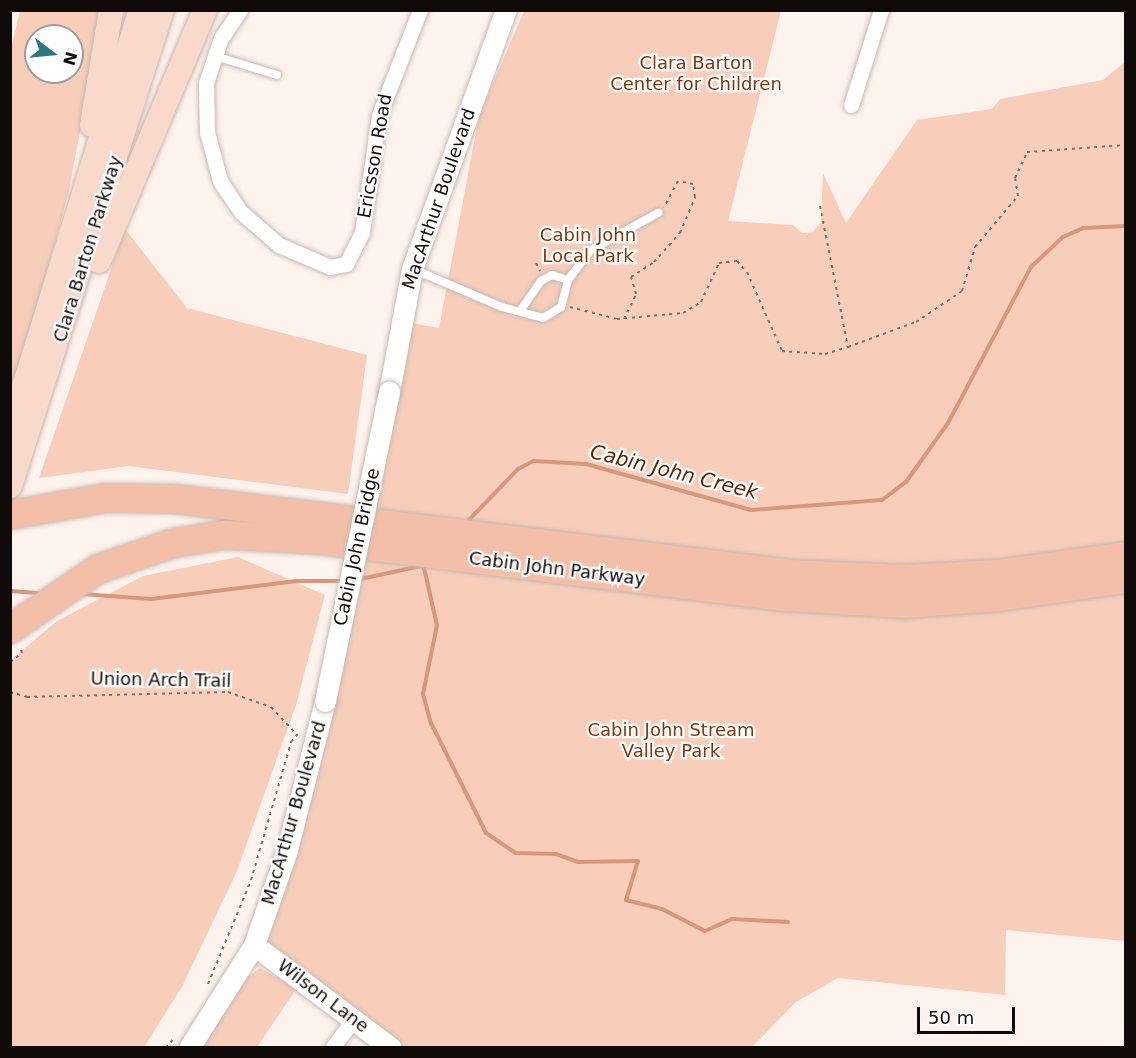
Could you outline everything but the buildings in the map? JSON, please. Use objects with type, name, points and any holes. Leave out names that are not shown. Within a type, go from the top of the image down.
[{"type":"highway","name":"Cabin John Parkway","points":[[10,515],[70,502],[133,498],[321,528],[480,560],[786,597],[905,603],[999,597],[1125,579]]},
{"type":"highway","name":"Cabin John Parkway","points":[[15,637],[69,584],[126,557],[225,535],[321,528],[521,541],[791,574],[903,579],[997,574],[1125,556]]},
{"type":"main road","points":[[79,211],[111,10]]},
{"type":"main road","name":"Clara Barton Parkway","points":[[10,432],[141,10]]},
{"type":"main road","name":"Clara Barton Parkway","points":[[10,486],[58,347],[162,10]]},
{"type":"main road","points":[[58,347],[205,10]]},
{"type":"main road","name":"MacArthur Boulevard","points":[[389,392],[412,269],[506,10]]},
{"type":"main road","name":"Cabin John Bridge","points":[[326,701],[389,392]]},
{"type":"main road","name":"MacArthur Boulevard","points":[[185,1039],[254,945],[287,850],[326,701]]},
{"type":"main road","name":"Wilson Lane","points":[[254,945],[391,1047]]},
{"type":"street","name":"Ericsson Road","points":[[240,10],[215,56],[206,83],[207,132],[220,181],[241,212],[279,244],[330,267],[346,264],[355,251],[379,115],[392,72],[420,10]]},
{"type":"street","points":[[851,105],[881,10]]},
{"type":"street","points":[[332,1047],[354,1019]]},
{"type":"lane","points":[[215,56],[277,75]]},
{"type":"lane","points":[[412,269],[543,318],[563,303],[568,280],[591,250],[658,213]]},
{"type":"lane","points":[[520,311],[540,281],[552,275],[568,280]]},
{"type":"path","points":[[563,303],[624,319],[683,313],[701,302],[719,263],[737,261],[747,272],[782,351],[792,356],[848,347],[916,322],[962,291],[975,248],[1018,196],[1015,178],[1027,152],[1125,145]]},
{"type":"path","points":[[624,319],[636,294],[631,277],[654,262],[680,233],[695,197],[693,184],[678,182],[658,213]]},
{"type":"path","points":[[820,207],[848,347]]},
{"type":"path","points":[[10,662],[22,653],[15,637]]},
{"type":"path","name":"Union Arch Trail","points":[[10,692],[27,697],[228,692],[271,707],[297,735]]},
{"type":"path","points":[[204,993],[252,880],[297,735],[304,720]]},
{"type":"path","points":[[166,1047],[185,1039]]},
{"type":"green space","points":[[20,11],[103,11],[68,195],[11,400],[11,48]]},
{"type":"green space","name":"Cabin John Stream Valley Park","points":[[524,11],[781,11],[728,221],[793,225],[802,233],[813,232],[821,222],[823,173],[846,223],[917,120],[992,109],[1000,99],[1103,80],[1125,62],[1125,941],[1006,930],[1005,995],[838,978],[796,1002],[751,1048],[391,1047],[254,945],[280,874],[399,321],[439,328],[479,116]]},
{"type":"green space","points":[[125,229],[187,308],[367,355],[348,494],[129,466],[39,478]]},
{"type":"green space","points":[[238,557],[325,595],[296,705],[237,871],[182,987],[144,1047],[11,1047],[11,660],[57,621],[143,576]]},
{"type":"green space","points":[[260,968],[297,988],[257,1047],[195,1048],[238,984]]},
{"type":"waterway","name":"Cabin John Creek","points":[[466,523],[518,469],[534,461],[586,464],[751,510],[882,500],[906,482],[948,423],[1031,267],[1063,237],[1083,228],[1126,226]]},
{"type":"waterway","name":"Cabin John Creek","points":[[356,580],[430,564]]},
{"type":"waterway","points":[[424,568],[437,625],[423,694],[431,723],[486,833],[516,853],[556,854],[578,862],[638,861],[626,900],[662,909],[705,931],[732,919],[788,922]]},
{"type":"waterway","name":"Cabin John Creek","points":[[82,594],[151,599],[297,581],[342,581]]},
{"type":"waterway","name":"Cabin John Creek","points":[[10,591],[41,593]]},
{"type":"park label","name":"Clara Barton Center for Children","points":[[696,74]]},
{"type":"park label","name":"Cabin John Local Park","points":[[588,246]]}]
